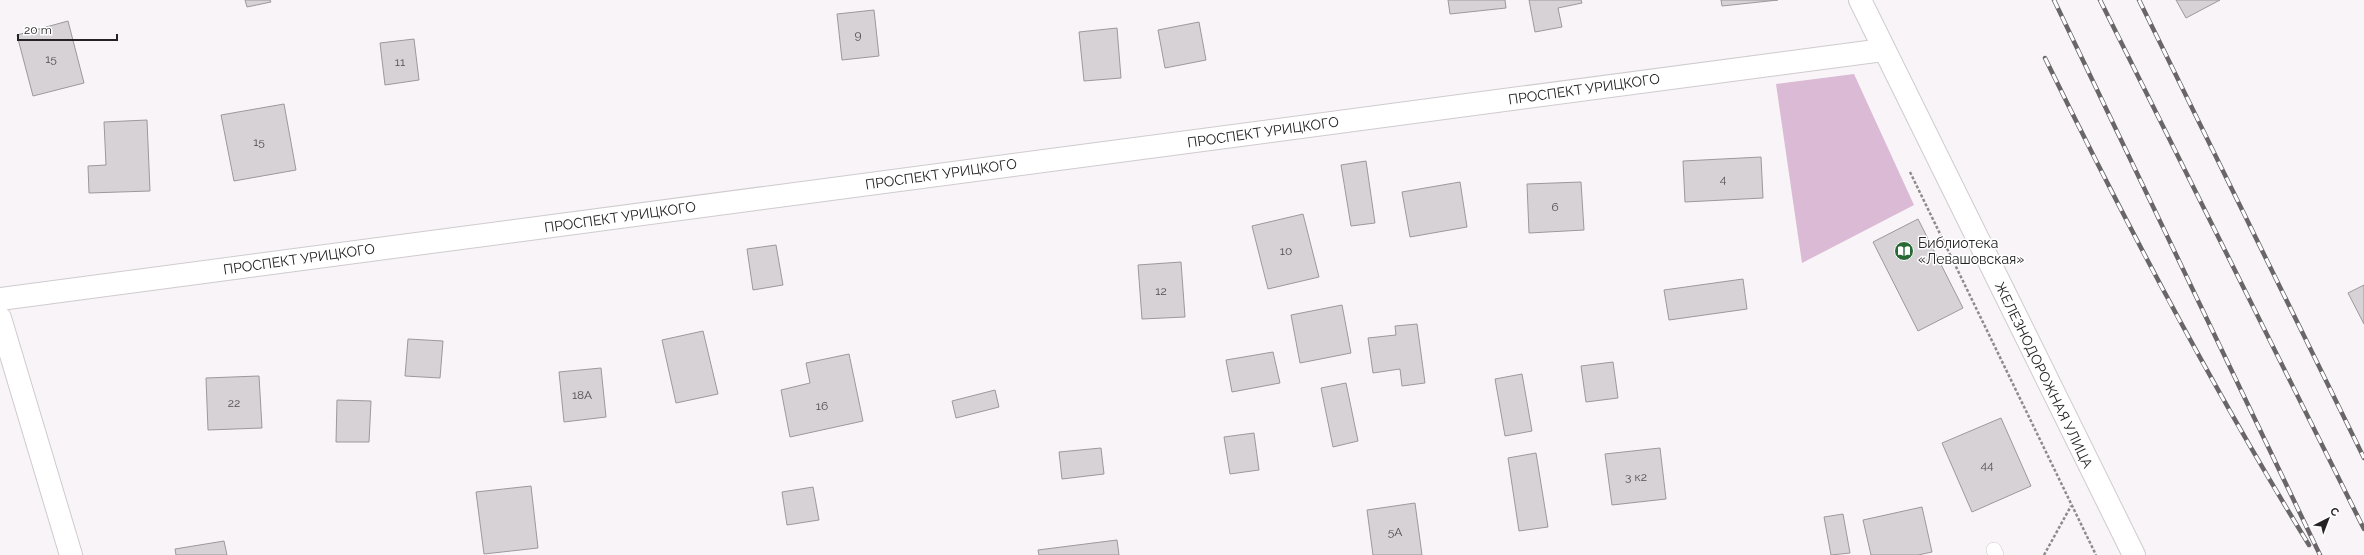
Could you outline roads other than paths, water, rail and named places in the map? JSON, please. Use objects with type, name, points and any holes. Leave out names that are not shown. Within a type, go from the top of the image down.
[{"type":"street","name":"ЖЕЛЕЗНОДОРОЖНАЯ УЛИЦА","points":[[1860,0],[1883,50],[2134,555]]},
{"type":"street","name":"ПРОСПЕКТ УРИЦКОГО","points":[[0,299],[1883,50]]},
{"type":"street","points":[[0,318],[71,555]]},
{"type":"railway","points":[[2054,0],[2320,555]]},
{"type":"railway","points":[[2100,0],[2364,529]]},
{"type":"railway","points":[[2139,0],[2364,458]]},
{"type":"railway","points":[[2045,58],[2107,182],[2204,365],[2238,426],[2309,545]]},
{"type":"place","name":"Библиотека «Левашовская»","points":[[1904,251]]}]
